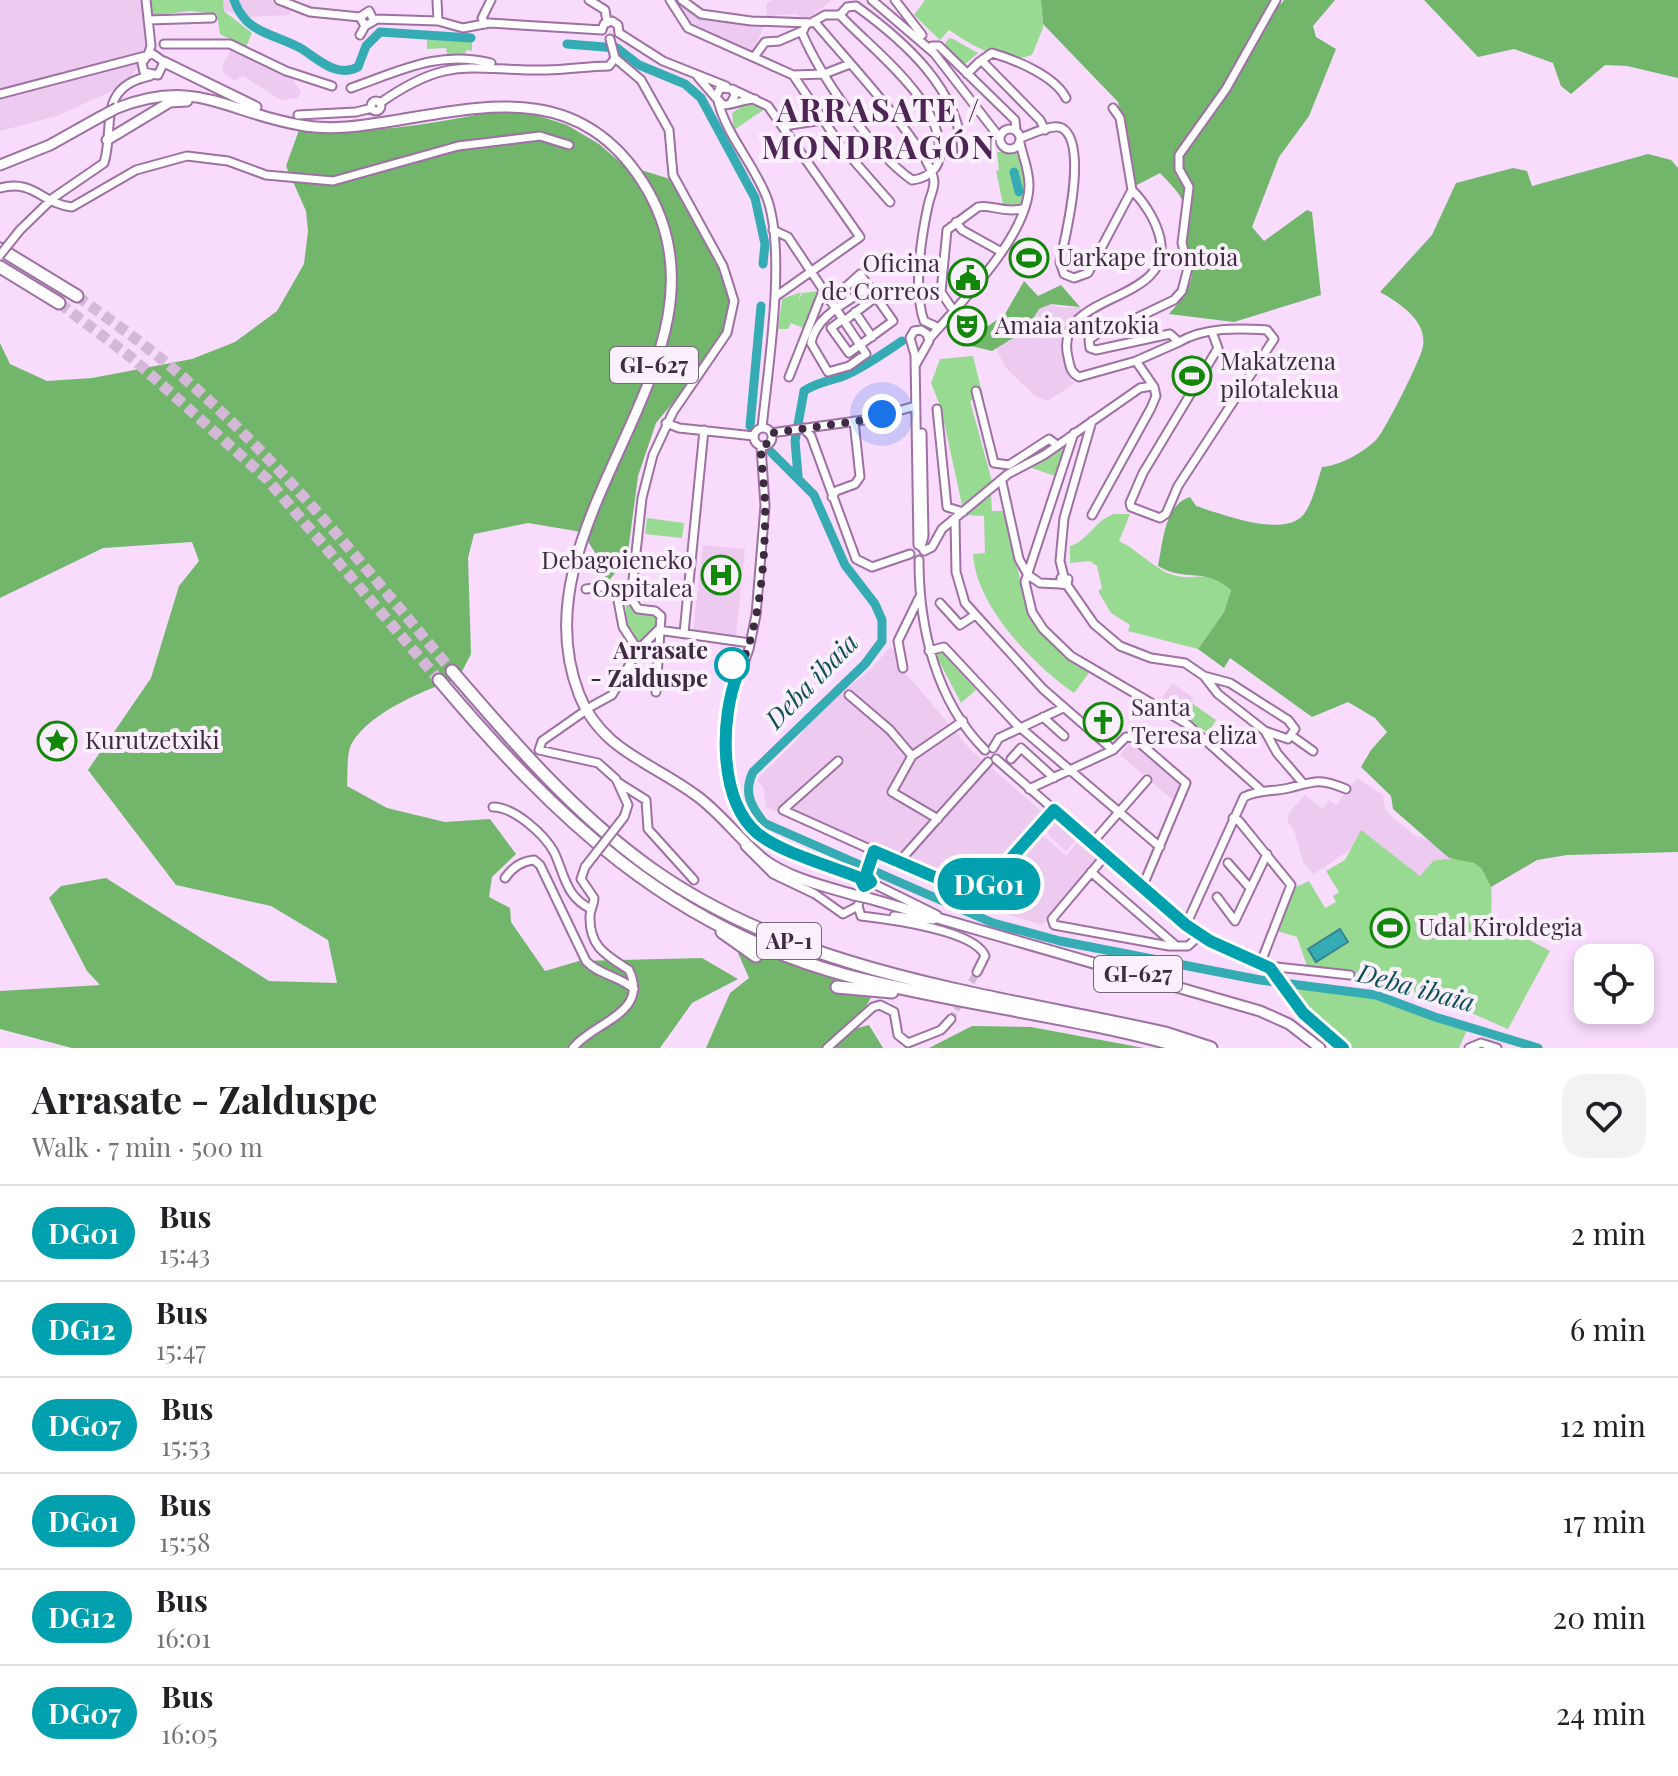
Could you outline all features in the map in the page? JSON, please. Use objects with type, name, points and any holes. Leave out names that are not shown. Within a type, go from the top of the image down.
[{"type":"highway","points":[[0,249],[77,296]]},
{"type":"highway","points":[[0,267],[59,303]]},
{"type":"highway","name":"AP-1","points":[[452,671],[527,758],[593,822],[650,867],[742,920],[791,942],[859,965],[1165,1033],[1211,1048]]},
{"type":"highway","name":"AP-1","points":[[439,680],[518,772],[587,837],[650,885],[700,914],[789,956],[845,975],[1186,1048]]},
{"type":"highway","points":[[700,914],[756,956]]},
{"type":"highway","points":[[837,987],[921,993]]},
{"type":"main road","points":[[160,58],[299,120]]},
{"type":"main road","name":"GI-627","points":[[0,165],[50,145],[117,108],[151,97],[182,94],[211,99],[265,116],[338,127],[488,106],[534,107],[561,113],[593,130],[620,152],[645,186],[667,238],[671,308],[658,356],[576,555],[566,602],[566,647],[584,707],[607,739],[625,754],[697,795],[776,867],[854,895],[1260,1011],[1289,1024],[1320,1048]]},
{"type":"main road","points":[[107,140],[157,109],[180,100],[265,116]]},
{"type":"street","points":[[0,255],[50,200],[106,161],[110,107],[131,85],[147,56],[146,0]]},
{"type":"street","points":[[279,0],[310,12],[363,14],[375,19],[438,21],[463,28],[485,24],[602,30],[610,40],[613,56],[609,66],[504,70],[469,65],[449,68],[420,79],[380,103],[379,110],[372,108],[299,120]]},
{"type":"street","points":[[437,0],[438,21]]},
{"type":"street","points":[[485,24],[482,18],[491,0]]},
{"type":"street","points":[[589,0],[603,8],[607,22],[602,30]]},
{"type":"street","points":[[670,0],[688,28],[793,75],[824,74],[850,64]]},
{"type":"street","points":[[682,0],[701,14],[751,21],[810,22],[850,64],[902,128],[934,182],[924,227],[921,306],[925,334]]},
{"type":"street","points":[[875,0],[926,42],[939,46],[1015,120],[1027,183],[1022,209],[998,250],[935,326],[925,334],[911,335],[918,348]]},
{"type":"street","points":[[895,0],[1000,142]]},
{"type":"street","points":[[1179,342],[1170,334],[1096,350],[1088,344],[1098,331],[1174,300],[1182,291],[1188,268],[1182,243],[1189,187],[1179,169],[1179,155],[1226,89],[1276,0]]},
{"type":"street","points":[[360,35],[365,26],[363,14],[374,1]]},
{"type":"street","points":[[754,57],[765,42],[779,41],[802,31],[810,22],[825,15],[840,15],[851,5],[914,54],[948,105],[957,127],[962,154]]},
{"type":"street","points":[[802,31],[824,74],[898,169],[912,180],[931,173],[938,160],[938,144],[925,107],[903,77],[840,15]]},
{"type":"street","points":[[148,20],[212,18]]},
{"type":"street","points":[[365,26],[372,25],[375,19]]},
{"type":"street","points":[[131,85],[161,73],[160,58],[148,20]]},
{"type":"street","points":[[607,22],[617,24],[619,33],[663,61],[757,99],[784,126],[860,237],[775,297]]},
{"type":"street","points":[[610,40],[619,33]]},
{"type":"street","points":[[154,40],[164,44],[222,42],[332,86]]},
{"type":"street","points":[[914,54],[926,42]]},
{"type":"street","points":[[160,58],[164,44]]},
{"type":"street","points":[[967,74],[992,53],[1016,60],[1061,89],[1066,98]]},
{"type":"street","points":[[0,94],[147,56],[160,58]]},
{"type":"street","points":[[613,56],[641,80],[669,130],[673,175],[723,266],[734,301],[727,333],[666,423],[644,487],[631,598],[638,609],[660,613],[656,692]]},
{"type":"street","points":[[351,88],[403,66],[449,58],[481,61],[504,70]]},
{"type":"street","points":[[979,62],[1040,120],[1045,130]]},
{"type":"street","points":[[142,65],[150,76]]},
{"type":"street","points":[[697,75],[717,100],[767,199],[773,230],[775,297],[762,428],[754,436]]},
{"type":"street","points":[[793,75],[822,120],[890,202]]},
{"type":"street","points":[[717,100],[718,90],[729,87]]},
{"type":"street","points":[[729,87],[735,95],[731,103],[733,134]]},
{"type":"street","points":[[717,100],[731,103],[757,99]]},
{"type":"street","points":[[1113,108],[1120,118],[1127,176],[1132,190],[1158,232],[1161,247],[1158,263],[1143,283],[1077,319],[1068,331],[1066,344],[1071,371],[1079,377],[1136,361],[1197,333],[1212,332],[1267,330],[1274,344],[1253,367],[1178,486],[1166,514],[1160,518],[1131,507],[1143,473],[1218,348],[1212,332]]},
{"type":"street","points":[[784,126],[822,120]]},
{"type":"street","points":[[1000,142],[1062,128],[1068,135],[1075,174],[1072,209],[1060,262],[1064,274],[1074,278],[1088,273],[1132,190]]},
{"type":"street","points":[[921,548],[915,406],[918,348],[925,334],[1006,245],[1022,217],[1030,182],[1018,140],[1006,129],[1000,142]]},
{"type":"street","points":[[0,188],[23,184],[50,200],[72,207],[136,170],[187,156],[228,161],[266,175],[333,181],[458,146],[540,136],[569,145]]},
{"type":"street","points":[[951,307],[942,296],[945,233],[956,222],[984,205],[1005,212],[1022,209]]},
{"type":"street","points":[[956,222],[962,230],[998,250]]},
{"type":"street","points":[[773,230],[786,235],[823,291],[830,301],[836,310],[843,320],[860,346],[866,354],[849,366],[827,370],[812,340],[817,324],[836,310],[869,287]]},
{"type":"street","points":[[830,301],[860,274],[893,321],[849,353],[831,328],[876,297]]},
{"type":"street","points":[[789,377],[823,291]]},
{"type":"street","points":[[921,306],[925,323],[935,326]]},
{"type":"street","points":[[855,312],[872,337]]},
{"type":"street","points":[[1092,515],[1156,396],[1154,387],[1146,381],[1136,361]]},
{"type":"street","points":[[1058,445],[1146,381]]},
{"type":"street","points":[[976,391],[994,463],[1009,465],[1028,457]]},
{"type":"street","points":[[762,428],[771,433],[905,412],[915,406]]},
{"type":"street","points":[[937,409],[947,507],[963,512]]},
{"type":"street","points":[[832,492],[855,484],[860,477],[854,421]]},
{"type":"street","points":[[1092,421],[1070,491],[1063,528],[1064,582],[1107,638],[1138,654],[1186,663],[1204,676],[1218,694],[1265,731],[1283,739],[1292,736],[1295,729],[1288,720],[1230,683],[1204,676]]},
{"type":"street","points":[[666,423],[754,436],[761,446],[765,506],[750,643],[734,682],[725,741],[728,776],[747,820],[770,841],[866,879],[946,920]]},
{"type":"street","points":[[811,436],[816,426]]},
{"type":"street","points":[[803,428],[811,436],[853,555],[862,564],[872,567],[910,554]]},
{"type":"street","points":[[684,633],[704,430]]},
{"type":"street","points":[[761,446],[770,441],[771,433]]},
{"type":"street","points":[[898,863],[998,753],[989,749],[963,721],[929,651],[919,598],[919,560],[924,536],[922,433]]},
{"type":"street","points":[[1074,433],[1025,587],[1032,612],[1060,647],[1089,669],[1153,703],[1193,729],[1261,790]]},
{"type":"street","points":[[910,554],[911,548],[932,547],[936,536],[1049,439],[1067,450]]},
{"type":"street","points":[[1002,482],[1016,549],[1028,575],[1044,585],[1064,582]]},
{"type":"street","points":[[955,519],[957,585],[975,615],[1063,708],[1113,750]]},
{"type":"street","points":[[910,554],[919,560]]},
{"type":"street","points":[[586,589],[608,586],[616,590],[623,627],[638,650]]},
{"type":"street","points":[[903,668],[898,641],[919,598]]},
{"type":"street","points":[[940,603],[960,625],[975,615]]},
{"type":"street","points":[[592,706],[612,695],[638,650],[661,630],[750,643]]},
{"type":"street","points":[[929,651],[944,647],[1022,727],[1160,847]]},
{"type":"street","points":[[849,695],[890,730],[912,756]]},
{"type":"street","points":[[1063,708],[999,738],[984,757],[1029,789],[1186,925],[1200,935],[1264,964],[1287,993],[1343,1048]]},
{"type":"street","points":[[582,713],[543,741],[539,749],[545,753],[594,761],[617,782],[646,800],[648,829],[694,880]]},
{"type":"street","points":[[1043,717],[1064,736]]},
{"type":"street","points":[[938,819],[892,792],[912,756],[963,721]]},
{"type":"street","points":[[1265,731],[1277,753],[1302,782]]},
{"type":"street","points":[[1292,736],[1313,751]]},
{"type":"street","points":[[1029,789],[1113,750],[1126,737],[1134,738],[1186,783],[1142,888]]},
{"type":"street","points":[[1011,759],[1021,748],[1054,778]]},
{"type":"street","points":[[838,761],[783,810],[873,855],[974,894],[983,890],[1054,810]]},
{"type":"street","points":[[1092,843],[1147,780]]},
{"type":"street","points":[[1186,925],[1238,804],[1248,795],[1317,780],[1346,789]]},
{"type":"street","points":[[573,1048],[624,1011],[634,989],[629,970],[602,953],[594,942],[591,909],[594,898],[581,879],[585,867],[624,817],[628,805],[617,782]]},
{"type":"street","points":[[493,807],[515,815],[552,849],[571,893],[591,909]]},
{"type":"street","points":[[1233,818],[1291,885],[1264,964]]},
{"type":"street","points":[[737,834],[749,854],[773,874],[815,894],[837,912],[849,913],[858,906]]},
{"type":"street","points":[[1217,897],[1235,921],[1267,854]]},
{"type":"street","points":[[873,855],[858,906],[861,916],[929,927],[979,948],[985,956],[980,968]]},
{"type":"street","points":[[1105,856],[1052,919],[1054,925],[1188,946],[1200,935]]},
{"type":"street","points":[[505,878],[524,862],[534,860],[540,865],[586,961],[595,970],[619,978],[634,989]]},
{"type":"street","points":[[1228,863],[1250,888]]},
{"type":"street","points":[[1091,872],[1175,945]]},
{"type":"street","points":[[858,906],[867,912],[946,920]]},
{"type":"street","points":[[1264,964],[1350,975]]},
{"type":"street","points":[[827,1048],[873,1007],[880,1005],[894,1012],[898,1035],[908,1043],[941,1030],[951,1019]]},
{"type":"street","points":[[1469,1048],[1481,1043],[1497,1048]]},
{"type":"shaded area","points":[[0,0],[149,0],[153,46],[125,85],[57,116],[0,131]]},
{"type":"shaded area","points":[[149,0],[223,0],[224,11],[252,33],[246,47],[220,34],[217,14],[190,11],[150,16]]},
{"type":"shaded area","points":[[223,0],[291,0],[290,15],[249,17],[224,11]]},
{"type":"shaded area","points":[[772,0],[831,1],[804,21],[797,14],[767,16],[766,4]]},
{"type":"shaded area","points":[[925,0],[1041,0],[1043,28],[1032,55],[1022,58],[1000,56],[949,30],[940,40],[914,15]]},
{"type":"shaded area","points":[[1041,0],[1277,0],[1281,4],[1284,0],[1335,0],[1313,26],[1316,37],[1336,49],[1309,116],[1279,157],[1252,227],[1264,241],[1307,210],[1312,212],[1321,295],[1234,322],[1169,314],[1186,291],[1192,271],[1185,243],[1181,197],[1160,173],[1137,185],[1133,181],[1118,102],[1043,24]]},
{"type":"shaded area","points":[[1424,0],[1678,0],[1678,78],[1627,66],[1605,65],[1571,94],[1561,86],[1553,63],[1514,49],[1478,57]]},
{"type":"shaded area","points":[[681,4],[696,17],[764,26],[753,53],[693,28],[675,6]]},
{"type":"shaded area","points":[[949,38],[978,53],[964,65],[944,45]]},
{"type":"shaded area","points":[[427,39],[472,42],[472,51],[466,50],[465,55],[447,54],[446,48],[427,49]]},
{"type":"shaded area","points":[[231,49],[290,76],[301,91],[297,98],[281,100],[243,76],[235,81],[223,73],[222,67]]},
{"type":"shaded area","points":[[750,101],[766,108],[734,130],[732,113]]},
{"type":"shaded area","points":[[497,111],[536,115],[567,125],[599,144],[622,164],[670,179],[723,276],[732,298],[730,319],[694,377],[656,423],[638,476],[627,559],[606,584],[599,559],[582,532],[528,523],[474,534],[468,558],[471,654],[458,679],[400,703],[360,732],[349,752],[347,786],[387,808],[445,822],[490,819],[516,854],[492,877],[489,897],[510,908],[511,922],[545,971],[579,961],[702,958],[738,979],[692,1003],[660,1048],[72,1048],[0,1029],[0,991],[100,985],[87,971],[49,898],[61,886],[106,878],[269,981],[337,983],[328,940],[271,906],[176,885],[88,770],[151,678],[179,586],[199,561],[192,542],[103,548],[0,598],[0,343],[10,364],[47,381],[92,378],[192,359],[235,342],[277,311],[304,264],[308,231],[306,211],[286,166],[299,130],[374,130]]},
{"type":"shaded area","points":[[997,152],[1015,153],[1021,159],[1025,180],[1021,207],[1004,209],[996,171],[999,170]]},
{"type":"shaded area","points":[[1648,154],[1671,160],[1678,168],[1678,852],[1567,855],[1537,860],[1491,887],[1482,869],[1474,863],[1449,858],[1393,809],[1391,796],[1361,767],[1387,732],[1375,718],[1348,702],[1312,717],[1230,658],[1224,668],[1198,649],[1224,612],[1231,590],[1203,576],[1178,574],[1158,566],[1163,536],[1175,508],[1190,497],[1196,506],[1236,519],[1268,525],[1295,521],[1310,504],[1322,467],[1351,458],[1376,440],[1402,394],[1423,346],[1421,328],[1416,320],[1380,292],[1432,235],[1456,183],[1513,168],[1527,171],[1532,186]]},
{"type":"shaded area","points":[[1024,281],[1038,296],[1061,285],[1080,307],[1051,304],[1039,309],[1026,330],[992,351],[963,344],[1005,314]]},
{"type":"shaded area","points":[[820,291],[806,329],[791,323],[788,329],[778,329],[782,299],[801,292],[798,302],[802,293]]},
{"type":"shaded area","points":[[1051,304],[1063,308],[1080,307],[1082,312],[1065,332],[1063,345],[1074,384],[1047,401],[1035,396],[1005,367],[996,348],[1026,330],[1039,309]]},
{"type":"shaded area","points":[[973,356],[983,396],[970,401],[993,485],[962,505],[941,408],[931,383],[940,359]]},
{"type":"shaded area","points":[[1063,450],[1055,476],[1026,466]]},
{"type":"shaded area","points":[[991,495],[992,511],[1003,511],[1029,614],[1045,637],[1089,673],[1074,693],[1024,649],[1008,631],[984,593],[973,554],[985,553],[984,516],[966,515]]},
{"type":"shaded area","points":[[1114,514],[1130,514],[1119,541],[1159,568],[1182,577],[1215,579],[1231,590],[1224,612],[1198,649],[1128,631],[1130,625],[1111,613],[1098,591],[1102,588],[1097,566],[1090,561],[1070,563],[1070,546]]},
{"type":"shaded area","points":[[647,518],[684,523],[682,538],[645,534]]},
{"type":"shaded area","name":"Debagoieneko Ospitalea","points":[[703,545],[745,549],[736,636],[693,631]]},
{"type":"shaded area","points":[[625,596],[632,608],[658,618],[657,627],[640,646],[627,626]]},
{"type":"shaded area","points":[[890,647],[900,655],[903,670],[971,750],[1046,815],[1036,829],[1066,856],[1077,843],[1099,861],[1042,925],[994,910],[766,807],[764,788],[757,781],[762,774],[795,742],[815,715],[872,668]]},
{"type":"shaded area","points":[[939,653],[944,654],[976,690],[961,703],[937,657]]},
{"type":"shaded area","points":[[1172,683],[1194,698],[1191,703],[1216,720],[1208,733],[1161,700]]},
{"type":"shaded area","points":[[1193,704],[1216,720],[1208,733],[1185,717]]},
{"type":"shaded area","points":[[1132,740],[1182,784],[1174,801],[1120,755]]},
{"type":"shaded area","points":[[1357,778],[1383,795],[1385,809],[1391,816],[1416,836],[1432,840],[1449,858],[1433,861],[1420,876],[1361,831],[1350,850],[1314,874],[1303,862],[1295,833],[1287,820],[1290,811],[1305,795],[1323,809],[1329,800],[1336,805]]},
{"type":"shaded area","points":[[1056,821],[1076,840],[1066,851],[1049,836],[1048,830]]},
{"type":"shaded area","name":"Udal Kiroldegia","points":[[1361,830],[1420,876],[1433,861],[1460,859],[1476,865],[1488,877],[1491,887],[1492,920],[1550,951],[1508,1029],[1430,995],[1394,990],[1361,978],[1361,974],[1307,966],[1297,937],[1274,930],[1291,889],[1309,881],[1325,908],[1336,902],[1333,896],[1339,892],[1326,871],[1345,860]]},
{"type":"shaded area","points":[[968,854],[988,872],[977,887],[950,875]]},
{"type":"shaded area","points":[[1340,929],[1348,942],[1316,962],[1308,949]]},
{"type":"shaded area","points":[[747,943],[776,959],[877,987],[866,1006],[842,1032],[869,1025],[883,1048],[706,1048],[730,993],[749,978],[738,953]]},
{"type":"shaded area","points":[[1290,988],[1376,997],[1467,1030],[1459,1048],[1349,1048]]},
{"type":"shaded area","points":[[972,1026],[1031,1027],[1144,1048],[929,1048]]},
{"type":"waterway","name":"Deba ibaia","points":[[234,0],[239,11],[254,27],[336,69],[358,67],[366,46],[380,32],[471,38]]},
{"type":"waterway","name":"Deba ibaia","points":[[567,44],[617,48],[639,65],[685,84],[701,98],[755,198],[765,244],[763,264]]},
{"type":"waterway","points":[[1014,172],[1019,192]]},
{"type":"waterway","name":"Deba ibaia","points":[[750,426],[761,306]]},
{"type":"waterway","points":[[798,476],[795,441],[804,391],[853,371],[902,341]]},
{"type":"waterway","name":"Deba ibaia","points":[[771,452],[814,495],[845,565],[875,604],[882,620],[882,641],[865,664],[753,772],[749,786],[750,799],[764,823],[993,923],[1060,941],[1260,980],[1376,995],[1435,1017],[1538,1048]]},
{"type":"tunnel","points":[[77,296],[171,367],[221,411],[324,519],[452,671]]},
{"type":"tunnel","points":[[59,303],[132,358],[267,479],[439,680]]},
{"type":"tunnel","points":[[951,1019],[977,972]]},
{"type":"bus line","name":"DG01","points":[[731,662],[738,673],[726,720],[728,776],[747,820],[761,836],[860,878],[864,886],[871,882],[866,875],[874,851],[974,894],[983,890],[1054,810],[1186,925],[1210,941],[1270,968],[1303,1013],[1343,1048]]},
{"type":"place","name":"Uarkape frontoia","points":[[1029,258]]},
{"type":"place","name":"Oficina de Correos","points":[[968,278]]},
{"type":"place","name":"Amaia antzokia","points":[[967,326]]},
{"type":"place","name":"Makatzena pilotalekua","points":[[1192,376]]},
{"type":"place","name":"Debagoieneko Ospitalea","points":[[721,575]]},
{"type":"place","name":"Arrasate - Zalduspe","points":[[732,665]]},
{"type":"place","name":"Santa Teresa eliza","points":[[1103,722]]},
{"type":"place","name":"Kurutzetxiki","points":[[57,741]]},
{"type":"place","name":"Udal Kiroldegia","points":[[1390,928]]},
{"type":"district","name":"ARRASATE / MONDRAGÓN","points":[[879,130]]},
{"type":"route","points":[[732,665],[738,672],[749,649],[756,615],[765,506],[761,446],[769,443],[771,433],[871,419],[882,414]]}]
